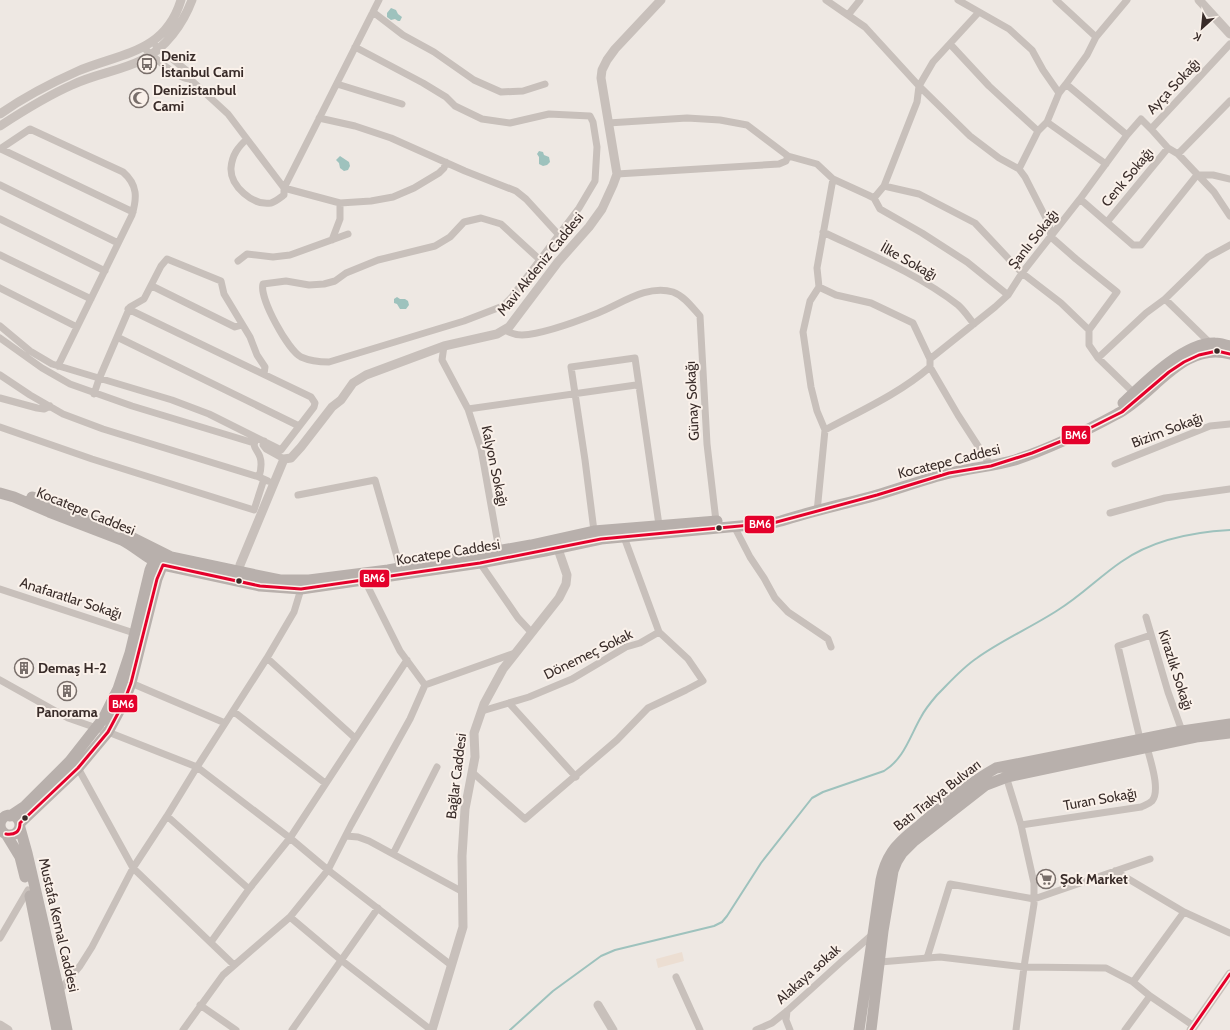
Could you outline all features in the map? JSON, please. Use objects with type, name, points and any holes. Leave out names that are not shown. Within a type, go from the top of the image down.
[{"type":"main road","name":"Kocatepe Caddesi","points":[[0,493],[14,497],[48,512],[122,540],[161,560],[238,576],[296,581],[368,572],[499,550],[773,523],[796,516],[817,512],[949,473],[991,466],[1015,460],[1058,443],[1122,412],[1136,396],[1184,362],[1213,347],[1215,343],[1230,346]]},
{"type":"main road","name":"Kocatepe Caddesi","points":[[1213,347],[1230,354]]},
{"type":"main road","name":"Kocatepe Caddesi","points":[[0,486],[17,491],[112,528],[161,560]]},
{"type":"main road","name":"Kocatepe Caddesi","points":[[238,576],[272,588],[300,589],[480,564],[557,544],[594,531],[774,516],[796,516]]},
{"type":"main road","points":[[161,560],[132,683],[108,732],[78,768],[20,825],[15,834],[3,831],[0,824],[6,814],[25,806],[70,761],[103,719],[118,689],[130,653],[147,581],[161,560]]},
{"type":"main road","name":"Batı Trakya Bulvarı","points":[[1144,743],[1182,731],[1230,724]]},
{"type":"main road","name":"Batı Trakya Bulvarı","points":[[871,1030],[883,931],[893,871],[902,853],[913,842],[1005,772],[1144,743],[1230,733]]},
{"type":"main road","name":"Batı Trakya Bulvarı","points":[[859,1030],[881,880],[885,864],[900,842],[932,814],[982,776],[996,768],[1005,772]]},
{"type":"main road","points":[[6,814],[17,818],[20,825]]},
{"type":"main road","name":"Mustafa Kemal Caddesi","points":[[20,825],[67,1030]]},
{"type":"main road","name":"Mustafa Kemal Caddesi","points":[[3,831],[20,857],[57,1030]]},
{"type":"street","points":[[151,54],[151,46],[167,26],[176,12],[181,0]]},
{"type":"street","points":[[0,114],[35,92],[64,77],[151,46],[171,36],[181,23],[192,0]]},
{"type":"street","points":[[247,139],[238,146],[234,156],[231,169],[234,180],[241,190],[249,197],[258,202],[270,203],[284,195],[284,188],[379,0]]},
{"type":"street","points":[[661,0],[615,49],[602,70],[601,78],[616,174],[779,164],[786,161],[788,156]]},
{"type":"street","points":[[826,0],[865,27],[919,86],[970,136],[999,158],[1019,169],[1025,177],[1049,224],[1051,237],[1076,260],[1116,292],[1089,330],[1089,345],[1098,358],[1136,396]]},
{"type":"street","points":[[848,15],[860,0]]},
{"type":"street","points":[[958,0],[1009,29],[1032,50],[1042,70],[1059,93]]},
{"type":"street","points":[[1056,0],[1096,37]]},
{"type":"street","points":[[1019,169],[1038,131],[1047,122],[1059,93],[1087,55],[1096,37],[1127,0]]},
{"type":"street","points":[[1199,0],[1230,34]]},
{"type":"street","points":[[373,12],[403,35],[434,52],[474,80],[496,90],[501,92],[523,91],[545,84]]},
{"type":"street","points":[[874,198],[884,186],[917,102],[919,86],[933,62],[979,12]]},
{"type":"street","points":[[950,44],[990,86],[1038,131]]},
{"type":"street","name":"Ayça Sokağı","points":[[1230,44],[1151,129],[1168,148],[1178,154],[1197,176],[1214,192],[1230,216]]},
{"type":"street","points":[[151,46],[186,70],[190,80],[228,114],[284,188],[340,203],[371,201],[393,197],[414,188],[439,173],[444,168],[446,162]]},
{"type":"street","points":[[355,47],[423,83],[446,97],[455,106],[482,119],[510,123],[549,114],[590,116],[593,122],[597,147],[595,181],[579,208],[511,298],[503,306],[464,321],[329,362],[317,362],[301,357],[291,348],[268,308],[262,289],[263,284],[286,281],[309,285],[324,284],[335,281],[346,273],[378,260],[435,246],[450,237],[464,222],[481,218],[501,224],[539,259]]},
{"type":"street","points":[[151,54],[182,78],[190,80]]},
{"type":"street","points":[[0,126],[44,99],[72,85],[142,60],[151,54]]},
{"type":"street","points":[[336,84],[402,104]]},
{"type":"street","points":[[1066,84],[1127,135]]},
{"type":"street","points":[[1178,154],[1230,101]]},
{"type":"street","points":[[320,118],[355,126],[391,138],[516,191],[526,199],[558,234]]},
{"type":"street","points":[[608,123],[687,118],[720,120],[747,125],[788,156],[817,164],[834,179],[874,198],[880,209],[922,233],[967,262],[1008,295]]},
{"type":"street","name":"Şanlı Sokağı","points":[[930,359],[1008,295],[1022,273],[1080,199],[1127,135],[1141,120],[1151,129]]},
{"type":"street","points":[[1047,122],[1106,164]]},
{"type":"street","points":[[0,149],[30,129],[123,172],[134,185],[136,194],[133,212],[58,366]]},
{"type":"street","name":"Cenk Sokağı","points":[[1107,222],[1168,148]]},
{"type":"street","points":[[0,149],[133,212]]},
{"type":"street","name":"Mavi Akdeniz Caddesi","points":[[284,459],[291,458],[301,448],[332,407],[348,392],[353,383],[366,375],[444,346],[497,334],[509,327],[558,262],[589,227],[602,209],[616,174]]},
{"type":"street","points":[[1080,199],[1133,245],[1141,245],[1197,176],[1213,175],[1229,177]]},
{"type":"street","points":[[817,512],[825,430],[811,387],[803,332],[810,301],[819,287],[817,268],[834,179]]},
{"type":"street","points":[[0,185],[118,243]]},
{"type":"street","points":[[884,186],[919,194],[974,223],[1022,273],[1061,303],[1089,330]]},
{"type":"street","points":[[332,240],[340,219],[340,203]]},
{"type":"street","points":[[0,219],[105,271]]},
{"type":"street","name":"İlke Sokağı","points":[[823,232],[872,255],[931,287],[959,306],[974,324]]},
{"type":"street","points":[[238,261],[247,254],[273,257],[290,255],[348,234]]},
{"type":"street","points":[[1098,358],[1146,313],[1165,299],[1208,257],[1230,245]]},
{"type":"street","points":[[0,255],[91,299]]},
{"type":"street","points":[[94,394],[128,310],[133,304],[144,299],[161,266],[167,259],[221,281],[224,294],[250,337],[257,355],[264,367],[264,374]]},
{"type":"street","points":[[152,286],[235,327],[242,325]]},
{"type":"street","points":[[819,287],[836,295],[871,303],[913,323],[930,359],[930,367],[958,415],[991,466]]},
{"type":"street","points":[[0,288],[77,327]]},
{"type":"street","name":"Günay Sokağı","points":[[505,330],[511,334],[522,335],[547,330],[598,313],[645,292],[658,290],[674,293],[688,303],[700,316],[707,444],[716,521]]},
{"type":"street","points":[[1165,299],[1213,347]]},
{"type":"street","points":[[0,326],[30,351],[52,364],[172,400],[209,414],[259,441],[281,450],[314,407],[315,403],[311,397],[128,310]]},
{"type":"street","points":[[117,337],[299,426]]},
{"type":"street","points":[[0,338],[42,368],[70,384],[94,394],[259,441],[266,449],[284,459],[238,576]]},
{"type":"street","name":"Kalyon Sokağı","points":[[444,346],[442,360],[468,409],[481,448],[499,550]]},
{"type":"street","points":[[594,531],[571,367],[635,358],[659,525]]},
{"type":"street","points":[[825,430],[872,406],[920,376],[930,367]]},
{"type":"street","points":[[0,375],[63,414],[103,429],[274,483]]},
{"type":"street","points":[[468,409],[636,385],[639,387]]},
{"type":"street","points":[[0,398],[37,408],[44,409],[50,406]]},
{"type":"street","name":"Bizim Sokağı","points":[[1115,464],[1210,426],[1230,424]]},
{"type":"street","points":[[0,428],[92,459],[254,510],[262,478],[260,456],[254,447],[259,441]]},
{"type":"street","points":[[298,495],[375,480],[400,567]]},
{"type":"street","points":[[1110,513],[1165,498],[1230,489]]},
{"type":"street","points":[[734,526],[750,557],[775,598],[788,612],[828,639],[831,647]]},
{"type":"street","points":[[472,772],[524,819],[576,777],[617,740],[648,708],[703,681],[688,659],[659,632],[624,537]]},
{"type":"street","name":"Bağlar Caddesi","points":[[431,1030],[463,927],[462,856],[465,809],[475,757],[474,733],[482,711],[503,669],[530,632],[559,598],[566,584],[567,575],[557,544]]},
{"type":"street","points":[[480,564],[518,618],[530,632]]},
{"type":"street","points":[[365,581],[400,651],[425,685]]},
{"type":"street","name":"Anafaratlar Sokağı","points":[[0,589],[134,633]]},
{"type":"street","points":[[59,990],[80,966],[133,868],[267,658],[294,612],[300,589]]},
{"type":"street","name":"Kirazlık Sokağı","points":[[1146,617],[1168,692],[1182,731]]},
{"type":"street","name":"Dönemeç Sokak","points":[[482,711],[529,697],[572,679],[626,647],[640,643],[659,632]]},
{"type":"street","name":"Turan Sokağı","points":[[1021,825],[1141,807],[1152,801],[1156,794],[1156,784],[1118,646],[1151,634]]},
{"type":"street","points":[[183,1030],[224,974],[290,917],[328,870],[410,719],[425,685],[515,653]]},
{"type":"street","points":[[267,658],[355,738]]},
{"type":"street","points":[[211,942],[249,889],[290,838],[407,660]]},
{"type":"street","points":[[0,680],[68,718],[197,767],[451,965]]},
{"type":"street","points":[[132,683],[225,723]]},
{"type":"street","points":[[509,703],[576,777]]},
{"type":"street","points":[[233,711],[326,783]]},
{"type":"street","points":[[393,854],[437,767]]},
{"type":"street","points":[[78,768],[133,868],[234,965]]},
{"type":"street","points":[[1005,772],[1021,825],[1034,882],[1034,899],[1016,1030]]},
{"type":"street","points":[[167,816],[249,889]]},
{"type":"street","points":[[346,836],[358,837],[368,841],[463,892]]},
{"type":"street","points":[[927,958],[950,884],[1034,899],[1150,859]]},
{"type":"street","points":[[1115,871],[1184,912],[1230,933]]},
{"type":"street","points":[[0,938],[28,890]]},
{"type":"street","points":[[292,1030],[378,908]]},
{"type":"street","points":[[1133,982],[1184,912]]},
{"type":"street","points":[[290,917],[341,960],[431,1030]]},
{"type":"street","name":"Alakaya sokak","points":[[756,1030],[772,1023],[787,1011],[874,933]]},
{"type":"street","points":[[880,962],[940,957],[1024,967],[1106,968],[1133,982],[1192,1028],[1230,974]]},
{"type":"street","points":[[676,978],[700,1030]]},
{"type":"street","points":[[1125,1030],[1150,996]]},
{"type":"street","points":[[598,1004],[611,1029]]},
{"type":"street","points":[[200,1005],[236,1030]]},
{"type":"street","points":[[787,1011],[786,1020],[790,1030]]},
{"type":"street","points":[[0,1025],[8,1030]]},
{"type":"shaded area","points":[[682,952],[684,961],[658,968],[656,959]]},
{"type":"water","points":[[391,8],[396,10],[402,17],[400,21],[395,19],[391,20],[387,17],[387,13]]},
{"type":"water","points":[[539,151],[543,152],[544,155],[549,157],[550,162],[547,165],[543,166],[539,164],[539,157],[537,154]]},
{"type":"water","points":[[340,156],[349,162],[350,166],[348,170],[344,171],[340,168],[339,163],[336,160]]},
{"type":"water","points":[[397,297],[408,301],[409,305],[406,309],[400,309],[397,304],[394,303],[394,299]]},
{"type":"waterway","points":[[510,1030],[553,991],[601,956],[615,950],[714,926],[722,922],[761,863],[812,798],[823,792],[884,771],[891,766],[902,754],[930,703],[956,675],[977,658],[1066,605],[1133,554],[1173,538],[1230,530]]},
{"type":"transit line","name":"BM6","points":[[6,834],[12,834],[18,831],[20,823],[78,768],[108,732],[124,702],[131,683],[157,579],[163,565],[260,586],[301,589],[480,563],[601,539],[773,523],[877,495],[949,473],[991,466],[1032,453],[1074,436],[1122,412],[1169,372],[1184,362],[1199,355],[1217,351],[1230,354]]},
{"type":"transit line","name":"BM6","points":[[1191,1030],[1230,974]]},
{"type":"place","name":"Deniz İstanbul Cami","points":[[147,64]]},
{"type":"place","name":"Denizistanbul Cami","points":[[139,98]]},
{"type":"place","name":"Demaş H-2","points":[[24,668]]},
{"type":"place","name":"Panorama","points":[[67,691]]},
{"type":"place","name":"Şok Market","points":[[1046,879]]}]
